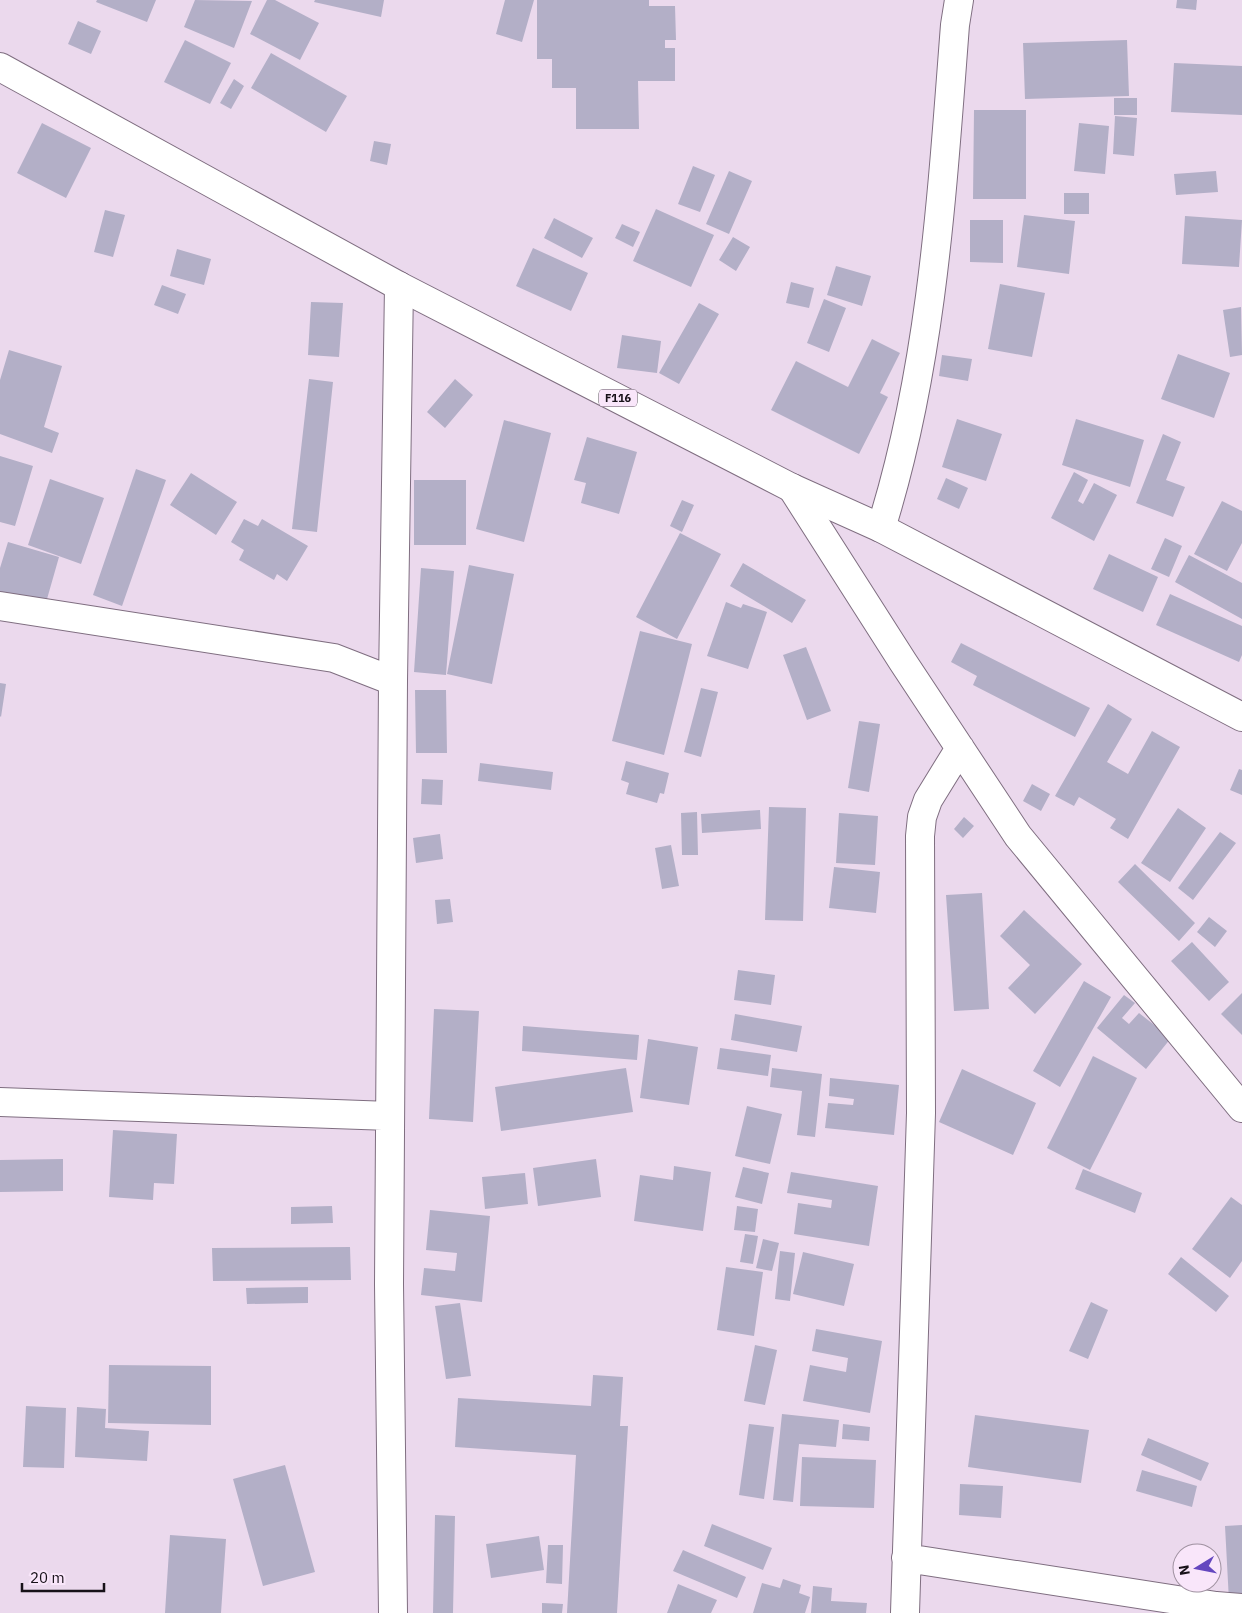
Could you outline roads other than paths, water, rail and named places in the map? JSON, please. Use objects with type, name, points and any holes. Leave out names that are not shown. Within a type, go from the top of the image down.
[{"type":"street","points":[[881,528],[905,442],[920,363],[942,199],[955,25],[959,0]]},
{"type":"street","name":"F116","points":[[0,67],[399,286],[792,488],[881,528],[1242,717]]},
{"type":"street","points":[[393,1613],[389,1284],[393,681],[399,286]]},
{"type":"street","points":[[792,488],[1018,836],[1242,1108]]},
{"type":"street","points":[[0,606],[334,658],[393,681]]},
{"type":"street","points":[[905,1613],[922,1112],[920,836],[922,817],[928,800],[960,748]]},
{"type":"street","points":[[0,1102],[390,1116]]},
{"type":"street","points":[[906,1558],[1216,1606],[1242,1608]]}]
